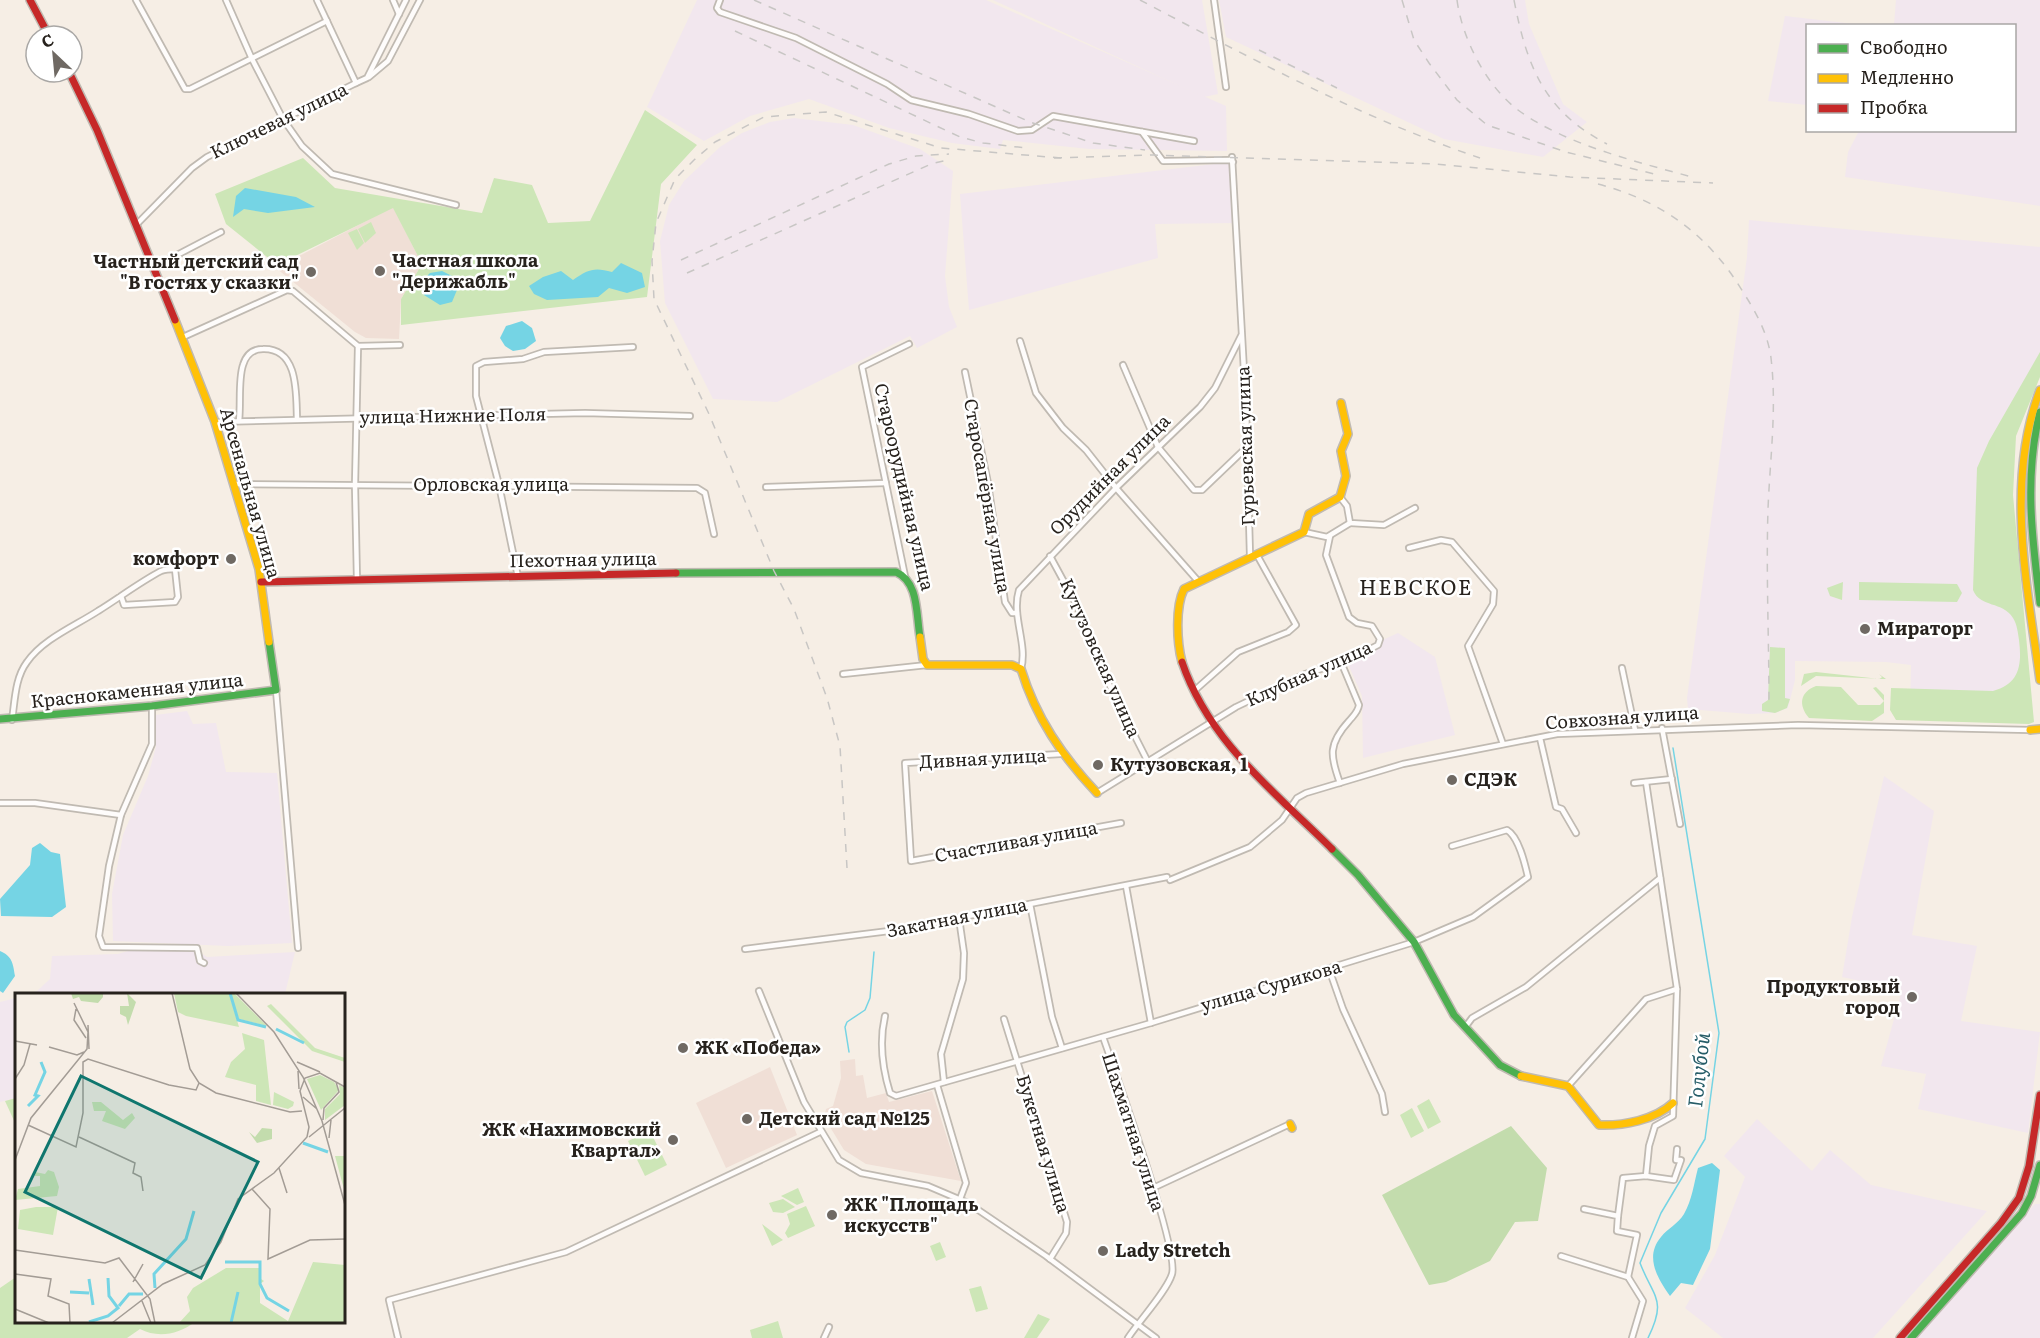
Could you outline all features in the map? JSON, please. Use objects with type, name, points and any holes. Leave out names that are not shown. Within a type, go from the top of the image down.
[{"type":"street","points":[[30,0],[43,24]]},
{"type":"street","points":[[136,0],[185,89],[190,89],[327,21]]},
{"type":"street","points":[[226,0],[252,59],[283,119],[302,146],[332,174],[456,205]]},
{"type":"street","name":"Ключевая улица","points":[[137,224],[192,168],[207,157],[356,83],[317,0]]},
{"type":"street","points":[[393,0],[399,14]]},
{"type":"street","points":[[367,78],[406,0]]},
{"type":"street","points":[[356,83],[379,71],[388,61],[420,0]]},
{"type":"street","points":[[720,0],[717,8],[720,12],[796,38],[887,84],[911,100],[969,114],[1018,131],[1032,130],[1053,116],[1194,141]]},
{"type":"street","points":[[1214,0],[1226,87]]},
{"type":"street","name":"Арсенальная улица","points":[[75,84],[137,224],[215,422],[261,582],[276,690],[298,948]]},
{"type":"street","name":"Орудийная улица","points":[[1096,793],[1061,754],[1027,693],[1021,669],[1023,660],[1017,613],[1018,590],[1116,488],[1200,407],[1215,388],[1241,336],[1233,160],[1163,161],[1142,132]]},
{"type":"street","points":[[154,267],[220,232]]},
{"type":"street","points":[[183,337],[282,291],[293,291],[358,346],[400,345]]},
{"type":"street","name":"Гурьевская улица","points":[[1241,336],[1254,556]]},
{"type":"street","points":[[1020,341],[1036,393],[1198,581]]},
{"type":"street","name":"Староорудийная улица","points":[[909,344],[862,367],[905,576],[912,585],[923,659],[927,665]]},
{"type":"street","points":[[357,580],[355,485],[358,346]]},
{"type":"street","points":[[518,577],[474,378],[480,363],[523,359],[544,352],[633,347]]},
{"type":"street","points":[[239,421],[242,366],[249,354],[256,349],[268,348],[279,352],[290,363],[296,380],[297,419]]},
{"type":"street","points":[[1124,365],[1158,447],[1198,492],[1247,447]]},
{"type":"street","name":"Старосапёрная улица","points":[[965,372],[988,483],[1005,602],[1012,613],[1017,613]]},
{"type":"street","points":[[2040,390],[2023,439],[2019,472],[2019,502],[2040,680]]},
{"type":"street","points":[[1304,532],[1309,514],[1340,497],[1346,476],[1341,451],[1348,434],[1341,403]]},
{"type":"street","points":[[2040,412],[2030,450],[2028,488],[2040,603]]},
{"type":"street","name":"улица Нижние Поля","points":[[215,422],[585,413],[690,416]]},
{"type":"street","points":[[766,487],[886,483]]},
{"type":"street","name":"Орловская улица","points":[[234,484],[697,488],[705,493],[714,534]]},
{"type":"street","points":[[1340,497],[1347,506],[1350,524]]},
{"type":"street","points":[[1415,508],[1384,525],[1350,524],[1330,536],[1319,537],[1304,532],[1184,589],[1181,595],[1181,660],[1194,691],[1212,723],[1278,801],[1290,807],[1358,875],[1414,942],[1454,1015],[1500,1065],[1510,1071],[1568,1086],[1599,1125],[1641,1119],[1664,1111],[1673,1103]]},
{"type":"street","name":"Клубная улица","points":[[1096,793],[1236,707],[1270,690],[1372,650],[1380,639],[1372,626],[1357,623],[1349,617],[1326,555],[1330,536]]},
{"type":"street","points":[[1409,548],[1441,540],[1452,542],[1494,591],[1493,604],[1468,646],[1503,744]]},
{"type":"street","name":"Кутузовская улица","points":[[1050,556],[1071,594],[1112,691],[1148,762]]},
{"type":"street","points":[[1194,691],[1238,652],[1282,635],[1296,625],[1254,556]]},
{"type":"street","points":[[12,720],[17,684],[27,661],[34,652],[122,596],[164,570],[175,569],[178,597],[175,602],[124,605],[122,596]]},
{"type":"street","name":"Пехотная улица","points":[[261,582],[771,571],[896,572],[905,576]]},
{"type":"street","points":[[1340,783],[1332,760],[1332,750],[1347,723],[1359,710],[1341,662]]},
{"type":"street","points":[[843,674],[927,665],[1012,665],[1021,669]]},
{"type":"street","points":[[1622,668],[1635,730]]},
{"type":"street","name":"Краснокаменная улица","points":[[0,719],[12,720],[152,706],[276,690]]},
{"type":"street","points":[[152,706],[152,744],[121,815],[109,866],[99,936],[103,947],[196,948],[200,961],[204,963]]},
{"type":"street","name":"Совхозная улица","points":[[1168,878],[1250,847],[1282,820],[1297,798],[1306,793],[1403,764],[1557,734],[1662,728],[1798,725],[2040,729]]},
{"type":"street","points":[[1662,728],[1680,824]]},
{"type":"street","points":[[1540,738],[1556,807],[1562,809],[1576,832]]},
{"type":"street","name":"Дивная улица","points":[[911,861],[904,763],[1061,754]]},
{"type":"street","points":[[1635,783],[1672,780]]},
{"type":"street","points":[[1646,782],[1677,989],[1673,1116],[1655,1126],[1649,1146],[1646,1176]]},
{"type":"street","points":[[0,803],[35,803],[121,815]]},
{"type":"street","name":"Счастливая улица","points":[[911,861],[1121,823]]},
{"type":"street","name":"улица Сурикова","points":[[885,1016],[880,1038],[890,1093],[896,1096],[1151,1023],[1414,942],[1473,917],[1528,877],[1517,843],[1512,833],[1507,830],[1452,846]]},
{"type":"street","name":"Закатная улица","points":[[745,949],[833,940],[1168,878]]},
{"type":"street","points":[[1466,1026],[1472,1018],[1526,987],[1660,878]]},
{"type":"street","points":[[1126,886],[1151,1023]]},
{"type":"street","points":[[1030,903],[1052,1017],[1062,1048]]},
{"type":"street","points":[[944,1082],[941,1054],[963,979],[964,953],[959,918]]},
{"type":"street","points":[[1329,969],[1343,1009],[1382,1094],[1385,1112]]},
{"type":"street","points":[[1568,1086],[1646,999],[1677,989]]},
{"type":"street","points":[[759,991],[804,1102],[831,1150],[849,1168],[861,1173],[928,1186],[960,1199],[1050,1259],[1156,1338]]},
{"type":"street","name":"Букетная улица","points":[[1005,1019],[1067,1222],[1066,1233],[1050,1259]]},
{"type":"street","name":"Шахматная улица","points":[[1103,1037],[1153,1188],[1173,1270],[1167,1284],[1128,1338]]},
{"type":"street","points":[[937,1085],[966,1183],[960,1199]]},
{"type":"street","points":[[1900,1338],[2001,1223],[2019,1198],[2030,1166],[2040,1095]]},
{"type":"street","points":[[1153,1188],[1291,1126]]},
{"type":"street","points":[[398,1338],[389,1300],[569,1251],[820,1132]]},
{"type":"street","points":[[1628,1277],[1637,1235],[1617,1231],[1623,1179],[1646,1176],[1674,1180],[1681,1160],[1676,1160],[1677,1149]]},
{"type":"street","points":[[1911,1338],[2022,1213],[2031,1196],[2040,1165]]},
{"type":"street","points":[[1584,1209],[1618,1216]]},
{"type":"street","points":[[1562,1256],[1628,1277],[1643,1301],[1632,1338]]},
{"type":"street","points":[[824,1338],[830,1327]]},
{"type":"shaded area","points":[[697,0],[986,0],[1226,106],[1227,151],[1089,149],[1003,140],[1000,149],[952,143],[889,128],[809,99],[750,116],[704,141],[647,107]]},
{"type":"shaded area","points":[[993,0],[1202,0],[1218,94],[1204,97]]},
{"type":"shaded area","points":[[1219,0],[1525,0],[1529,24],[1563,104],[1587,122],[1543,157],[1444,139],[1226,37]]},
{"type":"shaded area","points":[[1896,0],[2040,0],[2040,206],[1845,177],[1848,152],[1858,132],[2016,132],[2016,24],[1894,24]]},
{"type":"shaded area","points":[[1785,16],[1854,24],[1806,24],[1806,105],[1768,101]]},
{"type":"shaded area","points":[[794,118],[853,125],[920,149],[953,171],[945,276],[949,307],[957,327],[917,348],[910,336],[777,402],[713,399],[665,303],[660,241],[669,205],[684,181],[720,147],[742,133],[770,122]]},
{"type":"shaded area","points":[[1231,162],[1235,223],[1155,224],[1158,258],[969,310],[960,194]]},
{"type":"shaded area","name":"Частная школа \"Дерижабль\"","points":[[393,207],[422,264],[401,299],[399,339],[366,338],[355,332],[276,268]]},
{"type":"shaded area","name":"Мираторг","points":[[1749,220],[2040,247],[2040,361],[1995,438],[2028,716],[1910,714],[1911,665],[1886,662],[1795,661],[1795,680],[1788,708],[1775,713],[1749,714],[1688,709],[1687,698],[1747,257]]},
{"type":"shaded area","points":[[1398,633],[1435,657],[1455,735],[1363,758],[1362,696],[1345,657]]},
{"type":"shaded area","points":[[187,711],[193,724],[216,723],[226,772],[277,773],[292,943],[228,946],[113,941],[112,894],[123,835],[148,776],[156,747],[155,715]]},
{"type":"shaded area","points":[[1884,776],[1934,811],[1912,935],[1977,946],[1961,1021],[2040,1032],[2028,1133],[1918,1109],[1926,1074],[1881,1066],[1902,990],[1842,977],[1852,917]]},
{"type":"shaded area","points":[[194,949],[207,957],[295,952],[285,993],[31,993],[37,991],[50,979],[52,956],[118,954],[131,950]]},
{"type":"shaded area","points":[[15,998],[15,1098],[0,1102],[0,1002]]},
{"type":"shaded area","points":[[855,1059],[856,1076],[863,1075],[867,1098],[886,1093],[889,1102],[932,1091],[961,1181],[866,1164],[844,1150],[824,1117],[826,1109],[833,1106],[841,1078],[840,1061]]},
{"type":"shaded area","name":"Детский сад №125","points":[[770,1067],[797,1135],[726,1168],[696,1103]]},
{"type":"shaded area","points":[[1757,1119],[1812,1171],[1830,1150],[1871,1185],[1987,1211],[1873,1338],[1723,1338],[1685,1308],[1715,1255],[1745,1177],[1724,1156]]},
{"type":"shaded area","points":[[2035,1204],[2040,1204],[2040,1338],[1915,1338]]},
{"type":"green space","points":[[645,110],[697,145],[661,184],[647,297],[401,325],[401,299],[422,264],[393,208],[277,265],[226,224],[215,194],[303,158],[335,188],[482,213],[494,178],[532,185],[548,223],[590,221]]},
{"type":"green space","points":[[371,222],[376,233],[365,243],[358,229]]},
{"type":"green space","points":[[357,229],[364,243],[357,250],[348,233]]},
{"type":"green space","points":[[2040,352],[2040,377],[2016,436],[2013,495],[2034,722],[2029,724],[1896,720],[1890,710],[1891,688],[1993,691],[2009,683],[2017,672],[2020,649],[2014,620],[2004,609],[1981,600],[1973,590],[1977,468],[1989,441]]},
{"type":"green space","points":[[1843,582],[1842,600],[1830,596],[1827,588]]},
{"type":"green space","points":[[1859,582],[1957,584],[1962,593],[1957,602],[1859,600]]},
{"type":"green space","points":[[1770,647],[1785,648],[1785,698],[1790,699],[1787,708],[1775,713],[1762,711],[1762,704],[1768,700]]},
{"type":"green space","points":[[1816,672],[1876,679],[1816,676],[1801,686],[1804,674]]},
{"type":"green space","points":[[1816,686],[1841,687],[1858,705],[1880,705],[1884,701],[1884,713],[1872,721],[1809,718],[1803,708],[1802,699]]},
{"type":"green space","points":[[1876,687],[1884,695],[1884,701],[1873,688]]},
{"type":"green space","points":[[15,1098],[15,1123],[5,1101]]},
{"type":"green space","points":[[1429,1099],[1441,1122],[1428,1129],[1417,1106]]},
{"type":"green space","points":[[1412,1108],[1424,1131],[1411,1138],[1400,1115]]},
{"type":"green space","points":[[1511,1126],[1547,1168],[1538,1221],[1515,1222],[1490,1261],[1446,1282],[1429,1285],[1382,1195]]},
{"type":"green space","points":[[650,1131],[667,1165],[645,1176],[628,1141]]},
{"type":"green space","points":[[798,1188],[804,1202],[797,1205],[781,1196]]},
{"type":"green space","points":[[783,1199],[795,1207],[783,1213],[773,1212],[769,1203]]},
{"type":"green space","points":[[806,1206],[815,1226],[788,1238],[785,1233],[790,1224],[787,1214]]},
{"type":"green space","points":[[762,1224],[783,1240],[772,1246]]},
{"type":"green space","points":[[940,1242],[946,1257],[936,1261],[930,1246]]},
{"type":"green space","points":[[15,1278],[15,1323],[193,1323],[182,1330],[168,1334],[153,1334],[140,1329],[127,1338],[0,1338],[0,1288]]},
{"type":"green space","points":[[981,1286],[988,1309],[976,1312],[969,1289]]},
{"type":"green space","points":[[1038,1314],[1050,1319],[1037,1338],[1024,1338]]},
{"type":"green space","points":[[778,1321],[783,1338],[752,1338],[750,1330]]},
{"type":"water","points":[[245,188],[296,197],[315,207],[268,213],[244,209],[233,217],[236,196]]},
{"type":"water","points":[[621,263],[642,273],[645,287],[627,293],[609,288],[598,297],[547,300],[534,294],[529,286],[543,277],[561,271],[573,280],[592,270],[612,272]]},
{"type":"water","points":[[442,271],[452,276],[457,290],[452,302],[440,305],[424,295],[420,283],[430,273]]},
{"type":"water","points":[[522,321],[532,328],[536,341],[525,349],[513,351],[505,346],[500,338],[506,326]]},
{"type":"water","points":[[40,843],[51,852],[60,854],[66,907],[52,917],[1,916],[0,899],[30,865],[32,848]]},
{"type":"water","points":[[0,951],[11,960],[15,976],[3,993],[0,991]]},
{"type":"water","points":[[1712,1163],[1720,1170],[1710,1249],[1693,1285],[1681,1283],[1670,1296],[1655,1268],[1653,1260],[1656,1245],[1687,1209],[1698,1168]]},
{"type":"waterway","name":"Голубой","points":[[1648,1338],[1658,1307],[1654,1292],[1640,1263],[1661,1213],[1705,1139],[1719,1033],[1673,748]]},
{"type":"waterway","points":[[849,1052],[845,1027],[847,1022],[865,1010],[870,998],[874,952]]},
{"type":"railway","points":[[754,0],[1030,122],[1093,143],[1145,150]]},
{"type":"railway","points":[[1140,0],[1264,65],[1350,106],[1480,158]]},
{"type":"railway","points":[[1402,0],[1414,40],[1429,63],[1457,100],[1487,125],[1566,152],[1658,175]]},
{"type":"railway","points":[[1457,0],[1464,30],[1477,60],[1496,88],[1518,110],[1557,133],[1602,151],[1692,177]]},
{"type":"railway","points":[[1514,0],[1525,46],[1542,85],[1553,102],[1568,117],[1585,131],[1607,144]]},
{"type":"railway","points":[[735,31],[960,137],[983,143],[1026,148]]},
{"type":"railway","points":[[1259,50],[1337,88]]},
{"type":"railway","points":[[847,868],[840,746],[827,698],[794,609],[774,571],[709,414],[654,299],[652,261],[656,223],[675,179],[694,160],[715,142],[764,117],[826,112],[941,148],[1061,158]]},
{"type":"railway","points":[[681,260],[889,164],[916,156],[949,154]]},
{"type":"railway","points":[[1054,158],[1154,155],[1436,164],[1570,177],[1713,183]]},
{"type":"railway","points":[[687,273],[931,164],[947,160]]},
{"type":"railway","points":[[1598,184],[1643,200],[1682,223],[1699,237],[1730,272],[1752,307],[1767,340],[1773,377],[1767,533],[1769,704]]},
{"type":"traffic: fast","points":[[2040,412],[2035,436],[2031,483],[2032,531],[2040,603]]},
{"type":"traffic: fast","points":[[676,573],[896,572],[909,583],[913,591],[920,637]]},
{"type":"traffic: fast","points":[[0,719],[152,706],[276,690],[269,642]]},
{"type":"traffic: fast","points":[[1332,849],[1358,875],[1414,942],[1454,1015],[1500,1065],[1521,1076]]},
{"type":"traffic: fast","points":[[1911,1338],[2022,1213],[2031,1196],[2040,1165]]},
{"type":"traffic: slow","points":[[175,320],[215,422],[259,569],[269,642]]},
{"type":"traffic: slow","points":[[2040,390],[2029,425],[2023,461],[2021,497],[2025,571],[2040,680]]},
{"type":"traffic: slow","points":[[1182,662],[1178,625],[1179,605],[1184,589],[1304,532],[1309,514],[1340,497],[1346,476],[1341,451],[1348,434],[1341,403]]},
{"type":"traffic: slow","points":[[920,637],[923,659],[927,665],[1012,665],[1021,669],[1034,704],[1051,736],[1072,765],[1097,793]]},
{"type":"traffic: slow","points":[[2030,730],[2040,729]]},
{"type":"traffic: slow","points":[[1521,1076],[1568,1086],[1599,1125],[1638,1121],[1657,1114],[1673,1103]]},
{"type":"traffic: slow","points":[[1290,1124],[1292,1128]]},
{"type":"traffic: jam","points":[[30,0],[43,24]]},
{"type":"traffic: jam","points":[[75,84],[97,130],[175,320]]},
{"type":"traffic: jam","points":[[261,582],[676,573]]},
{"type":"traffic: jam","points":[[1182,662],[1194,691],[1226,741],[1267,786],[1332,849]]},
{"type":"traffic: jam","points":[[1900,1338],[2001,1223],[2019,1198],[2029,1166],[2040,1095]]},
{"type":"place","name":"Частная школа \"Дерижабль\"","points":[[380,271]]},
{"type":"place","name":"Частный детский сад \"В гостях у сказки\"","points":[[311,272]]},
{"type":"place","name":"комфорт","points":[[231,559]]},
{"type":"place","name":"Мираторг","points":[[1865,629]]},
{"type":"place","name":"Кутузовская, 1","points":[[1098,765]]},
{"type":"place","name":"СДЭК","points":[[1452,780]]},
{"type":"place","name":"Продуктовый город","points":[[1912,997]]},
{"type":"place","name":"ЖК «Победа»","points":[[683,1048]]},
{"type":"place","name":"Детский сад №125","points":[[747,1119]]},
{"type":"place","name":"ЖК «Нахимовский Квартал»","points":[[673,1140]]},
{"type":"place","name":"ЖК \"Площадь искусств\"","points":[[832,1215]]},
{"type":"place","name":"Lady Stretch","points":[[1103,1251]]},
{"type":"district","name":"НЕВСКОЕ","points":[[1416,588]]}]
